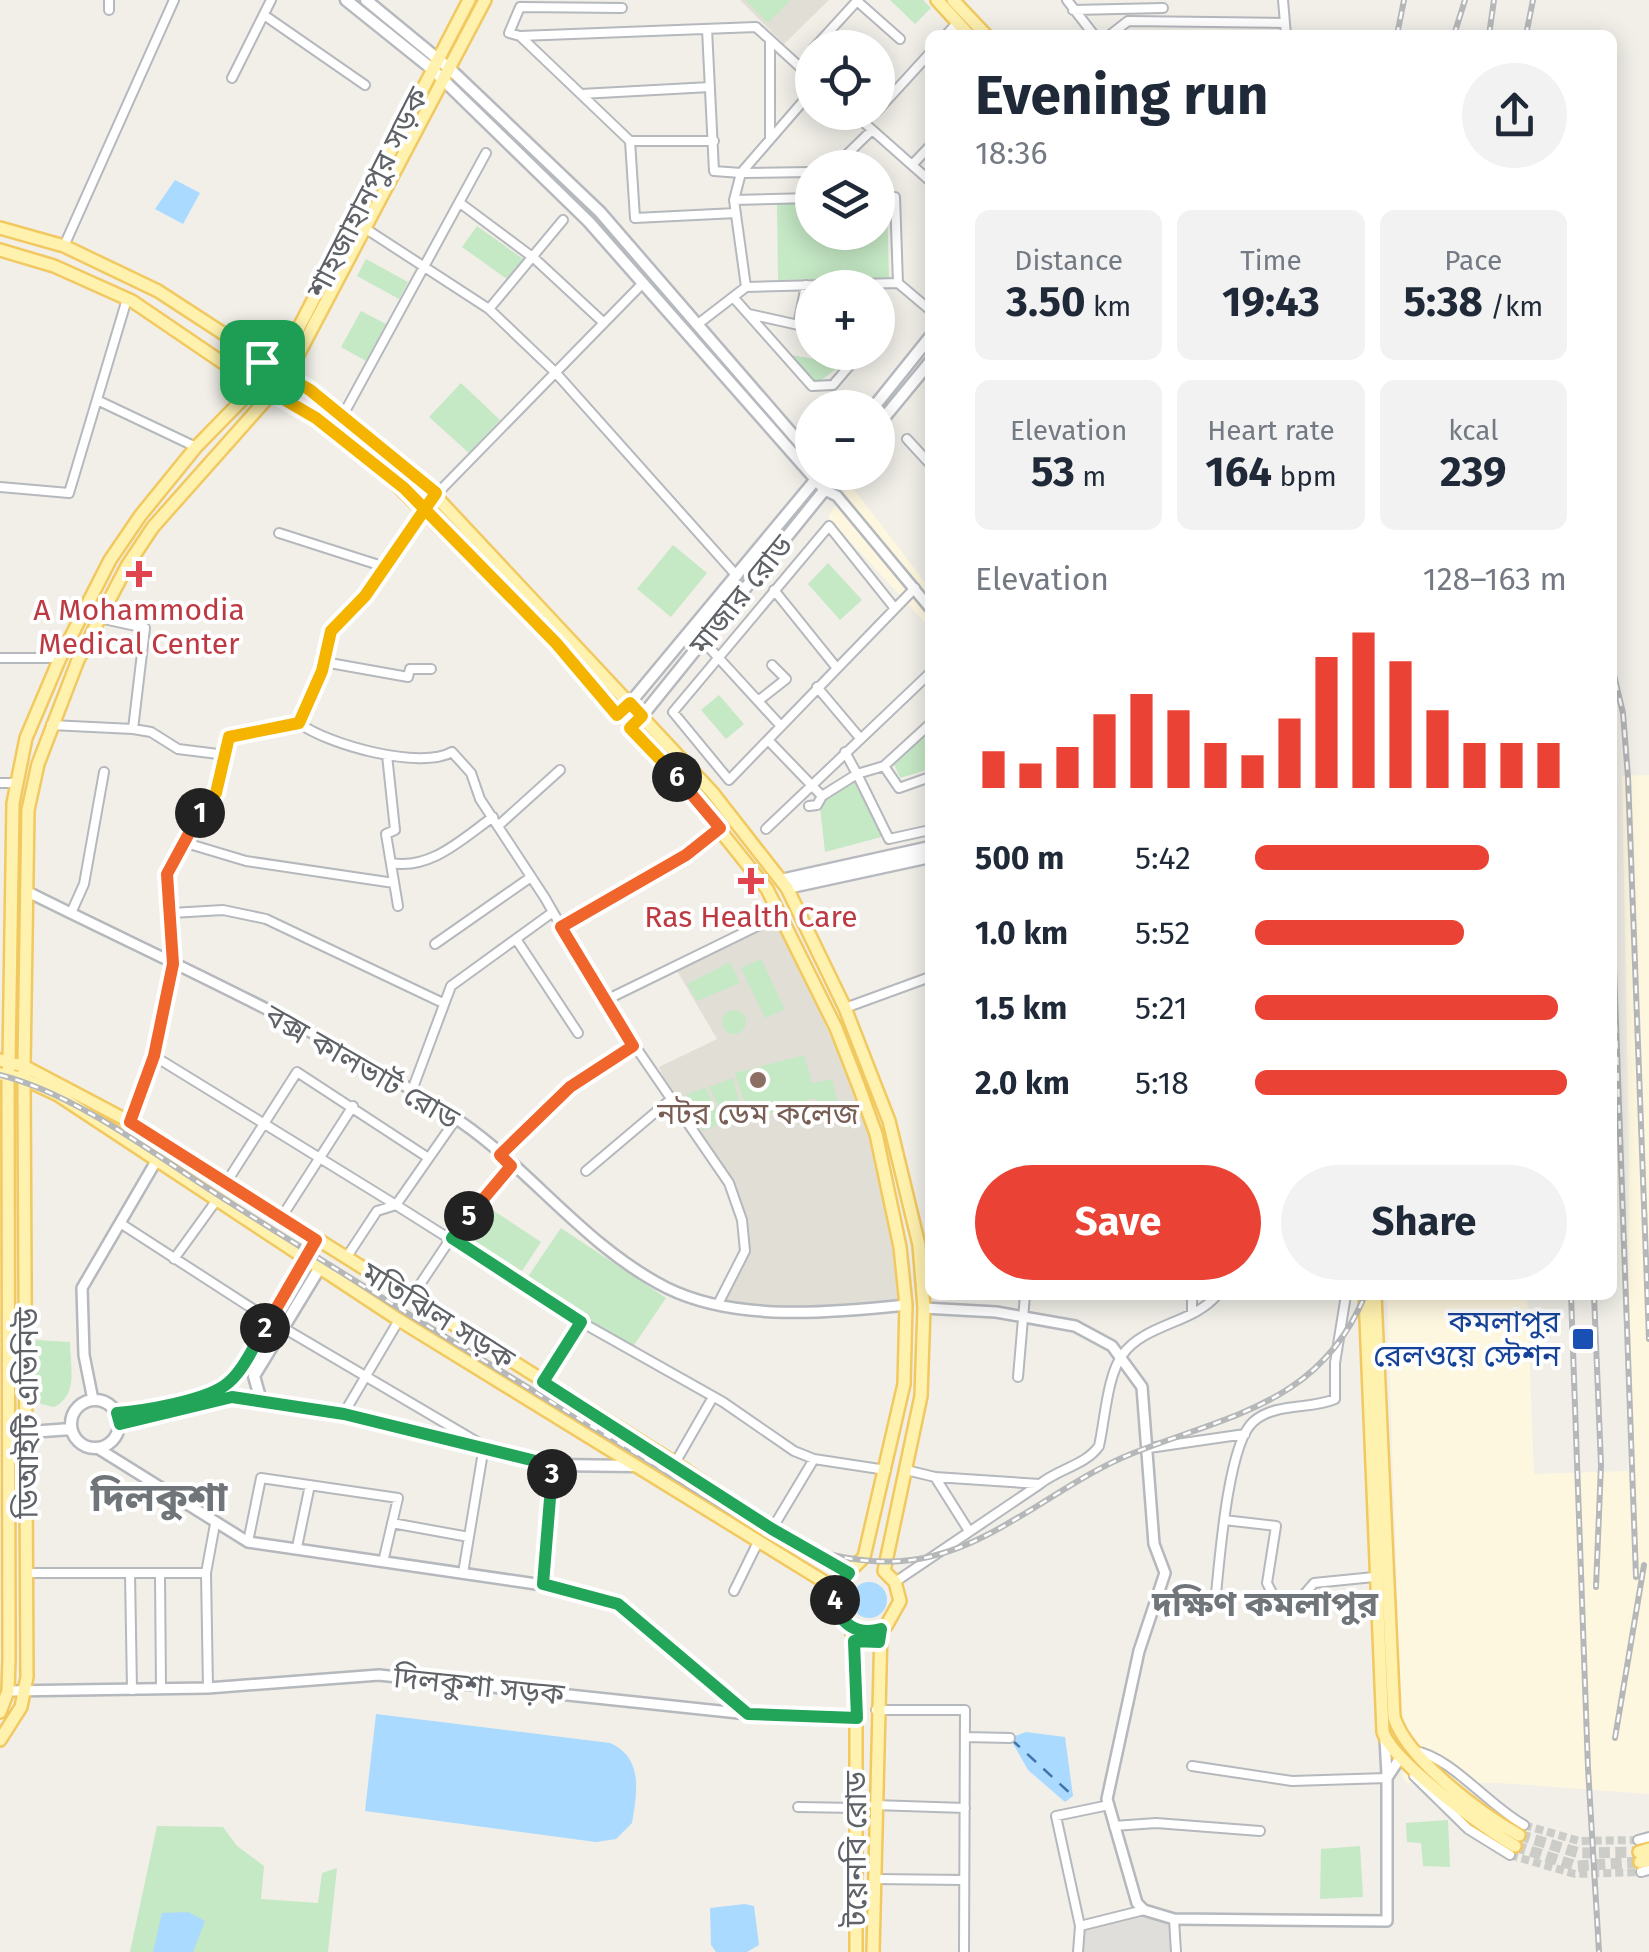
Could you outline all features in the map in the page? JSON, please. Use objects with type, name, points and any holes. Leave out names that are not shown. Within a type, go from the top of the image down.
[{"type":"main road","points":[[346,0],[435,64]]},
{"type":"main road","points":[[366,0],[600,212],[795,437]]},
{"type":"main road","name":"শাহজাহানপুর সড়ক","points":[[285,370],[469,0]]},
{"type":"main road","name":"শাহজাহানপুর সড়ক","points":[[285,370],[485,0]]},
{"type":"main road","points":[[937,0],[965,30]]},
{"type":"main road","points":[[953,0],[981,30]]},
{"type":"main road","points":[[447,75],[795,442]]},
{"type":"main road","points":[[0,228],[64,246],[158,291],[262,362],[285,370],[436,493],[712,792],[784,884],[845,1008],[888,1122],[924,1244],[921,1396],[884,1571],[895,1582]]},
{"type":"main road","points":[[0,250],[54,266],[127,298],[252,386],[316,418],[424,507],[556,643],[720,828],[769,893],[836,1028],[876,1134],[900,1247],[906,1305],[904,1384],[886,1470],[853,1571],[836,1594]]},
{"type":"main road","points":[[888,390],[925,343]]},
{"type":"main road","points":[[252,386],[262,362]]},
{"type":"main road","points":[[895,404],[925,368]]},
{"type":"main road","points":[[252,386],[285,370]]},
{"type":"main road","name":"ডিআইটি এভিনিউ","points":[[0,1740],[26,1691],[29,1432],[24,1072],[28,810],[51,725],[98,618],[162,516],[272,398],[285,370]]},
{"type":"main road","name":"ডিআইটি এভিনিউ","points":[[0,1711],[8,1690],[4,881],[15,783],[26,738],[60,658],[124,538],[196,447],[252,386]]},
{"type":"main road","name":"মাজার রোড","points":[[630,703],[814,490]]},
{"type":"main road","name":"মাজার রোড","points":[[642,716],[825,490]]},
{"type":"main road","points":[[617,715],[630,703]]},
{"type":"main road","points":[[630,728],[642,716]]},
{"type":"main road","points":[[769,893],[784,884],[925,848]]},
{"type":"main road","points":[[784,884],[925,858]]},
{"type":"main road","points":[[4,1067],[24,1072]]},
{"type":"main road","name":"মতিঝিল সড়ক","points":[[24,1072],[130,1122],[674,1463],[772,1529],[853,1571]]},
{"type":"main road","name":"মতিঝিল সড়ক","points":[[24,1072],[304,1260],[828,1584],[836,1594]]},
{"type":"main road","points":[[118,1419],[222,1388],[238,1372],[316,1240]]},
{"type":"main road","points":[[261,1401],[254,1376],[330,1249]]},
{"type":"main road","points":[[1364,1300],[1384,1738],[1400,1758],[1475,1821],[1517,1840],[1414,1750],[1394,1717],[1375,1300]]},
{"type":"main road","points":[[222,1388],[232,1397]]},
{"type":"main road","points":[[118,1419],[232,1397],[344,1414],[552,1465],[634,1466]]},
{"type":"main road","points":[[71,1428],[78,1406],[93,1400],[107,1403],[118,1419]]},
{"type":"main road","points":[[71,1428],[84,1446],[99,1448],[111,1443],[118,1419]]},
{"type":"main road","points":[[6,1432],[71,1428]]},
{"type":"main road","points":[[7,1462],[29,1461]]},
{"type":"main road","name":"টয়েনবি রোড","points":[[873,1952],[880,1635],[898,1611],[895,1582]]},
{"type":"main road","name":"টয়েনবি রোড","points":[[836,1594],[838,1614],[850,1627],[854,1641],[856,1952]]},
{"type":"main road","points":[[850,1627],[880,1635]]},
{"type":"main road","points":[[854,1641],[880,1635]]},
{"type":"main road","points":[[0,1711],[14,1720]]},
{"type":"main road","points":[[1400,1758],[1414,1750]]},
{"type":"street","points":[[64,246],[174,0]]},
{"type":"street","points":[[232,78],[271,0]]},
{"type":"street","points":[[1066,0],[1090,30]]},
{"type":"street","points":[[1283,0],[1286,30]]},
{"type":"street","points":[[830,30],[857,1],[889,30]]},
{"type":"street","points":[[1073,10],[1163,4],[1162,22]]},
{"type":"street","points":[[622,8],[520,7],[508,33],[520,36],[756,26],[795,61]]},
{"type":"street","points":[[264,15],[365,85]]},
{"type":"street","points":[[1116,30],[1128,21],[1285,23]]},
{"type":"street","points":[[951,30],[958,22]]},
{"type":"street","points":[[707,29],[714,172],[795,172]]},
{"type":"street","points":[[895,35],[900,40]]},
{"type":"street","points":[[520,36],[630,141],[635,218],[736,213]]},
{"type":"street","points":[[770,40],[770,140]]},
{"type":"street","points":[[895,91],[925,58]]},
{"type":"street","points":[[580,94],[710,87]]},
{"type":"street","points":[[746,286],[734,200],[742,173],[795,111]]},
{"type":"street","points":[[848,150],[866,130]]},
{"type":"street","points":[[872,130],[925,177]]},
{"type":"street","points":[[630,141],[714,141]]},
{"type":"street","points":[[912,165],[925,151]]},
{"type":"street","points":[[342,417],[486,153]]},
{"type":"street","points":[[734,200],[795,198]]},
{"type":"street","points":[[460,203],[535,259],[604,323]]},
{"type":"street","points":[[895,218],[898,283]]},
{"type":"street","points":[[489,309],[535,259],[562,220]]},
{"type":"street","points":[[362,227],[489,309],[555,372],[737,576]]},
{"type":"street","points":[[130,1122],[154,1056],[173,964],[167,874],[216,793],[229,737],[299,723],[324,662],[331,631],[385,567],[424,507],[643,282]]},
{"type":"street","points":[[895,283],[925,306]]},
{"type":"street","points":[[698,324],[746,286],[795,285]]},
{"type":"street","points":[[733,297],[795,367]]},
{"type":"street","points":[[0,487],[69,493],[127,298]]},
{"type":"street","points":[[749,314],[795,324]]},
{"type":"street","points":[[798,370],[812,386],[833,386],[846,370]]},
{"type":"street","points":[[97,400],[196,447]]},
{"type":"street","points":[[907,440],[925,459]]},
{"type":"street","points":[[825,490],[838,496]]},
{"type":"street","points":[[835,490],[925,597]]},
{"type":"street","points":[[893,606],[828,526],[672,712],[729,780],[847,656],[858,637],[914,588]]},
{"type":"street","points":[[279,533],[385,567]]},
{"type":"street","points":[[774,590],[829,674]]},
{"type":"street","points":[[98,618],[145,628],[134,728]]},
{"type":"street","points":[[704,642],[780,725]]},
{"type":"street","points":[[0,658],[60,658]]},
{"type":"street","points":[[324,662],[408,678],[410,669],[430,669]]},
{"type":"street","points":[[758,701],[786,679],[772,665]]},
{"type":"street","points":[[766,828],[896,700],[925,677]]},
{"type":"street","points":[[804,684],[860,738]]},
{"type":"street","points":[[299,723],[308,730],[386,755],[440,759],[452,752],[471,773],[480,799],[553,912],[604,1001],[728,1183],[742,1220],[744,1251],[718,1304]]},
{"type":"street","points":[[51,725],[112,731],[134,728],[151,732],[178,750],[226,755]]},
{"type":"street","points":[[809,806],[857,774],[884,766],[925,729]]},
{"type":"street","points":[[768,740],[822,796]]},
{"type":"street","points":[[846,748],[888,839],[925,830]]},
{"type":"street","points":[[386,755],[395,812],[395,830],[386,832],[398,906]]},
{"type":"street","points":[[884,766],[899,788],[925,779]]},
{"type":"street","points":[[390,863],[413,866],[442,853],[496,821],[560,770]]},
{"type":"street","points":[[70,914],[84,884],[104,772]]},
{"type":"street","points":[[0,783],[15,783]]},
{"type":"street","points":[[561,927],[686,855],[720,828]]},
{"type":"street","points":[[186,843],[246,861],[394,884]]},
{"type":"street","points":[[436,944],[531,878]]},
{"type":"street","name":"বক্স কালভার্ট রোড","points":[[26,892],[173,964],[411,1092],[456,1120],[500,1155],[614,1254],[668,1288],[718,1304],[835,1311],[906,1305]]},
{"type":"street","points":[[171,913],[224,910],[266,919],[443,1003]]},
{"type":"street","points":[[411,1092],[451,986],[553,912]]},
{"type":"street","points":[[604,1001],[782,914]]},
{"type":"street","points":[[516,939],[578,1033]]},
{"type":"street","points":[[845,1008],[925,979]]},
{"type":"street","points":[[500,1155],[570,1087],[633,1046]]},
{"type":"street","points":[[154,1056],[452,1238],[581,1322],[714,1396],[794,1451],[814,1459],[886,1470]]},
{"type":"street","points":[[226,1183],[297,1072],[427,1157]]},
{"type":"street","points":[[586,1171],[670,1100]]},
{"type":"street","points":[[281,1218],[353,1106]]},
{"type":"street","points":[[346,1258],[377,1211],[396,1204],[456,1120]]},
{"type":"street","points":[[93,1400],[84,1355],[82,1288],[156,1163]]},
{"type":"street","points":[[410,1298],[452,1238],[511,1166]]},
{"type":"street","points":[[174,1258],[216,1201]]},
{"type":"street","points":[[120,1223],[270,1320],[484,1446],[463,1573]]},
{"type":"street","points":[[1018,1377],[1025,1300]]},
{"type":"street","points":[[1192,1300],[1192,1312]]},
{"type":"street","points":[[895,1582],[1040,1484],[1095,1452],[1121,1355],[1135,1342],[1210,1300]]},
{"type":"street","points":[[1216,1604],[1224,1520],[1244,1434],[1254,1421],[1272,1412],[1335,1399],[1335,1363],[1345,1300]]},
{"type":"street","points":[[924,1308],[1023,1316],[1075,1326],[1121,1355],[1142,1387],[1154,1544],[1165,1573],[1132,1681],[1107,1788],[1132,1894],[1144,1910]]},
{"type":"street","points":[[344,1414],[399,1320]]},
{"type":"street","points":[[543,1382],[581,1322]]},
{"type":"street","points":[[674,1463],[714,1396]]},
{"type":"street","points":[[1149,1448],[1244,1434]]},
{"type":"street","points":[[99,1448],[248,1542],[543,1584],[618,1604],[748,1714]]},
{"type":"street","points":[[772,1529],[814,1459]]},
{"type":"street","points":[[543,1584],[552,1465]]},
{"type":"street","points":[[906,1470],[935,1477],[1040,1484]]},
{"type":"street","points":[[935,1477],[969,1531]]},
{"type":"street","points":[[248,1542],[261,1478],[398,1498],[383,1562]]},
{"type":"street","points":[[297,1548],[310,1485]]},
{"type":"street","points":[[1224,1520],[1276,1526],[1267,1583],[1276,1600],[1295,1606],[1314,1582],[1374,1577]]},
{"type":"street","points":[[392,1522],[468,1537]]},
{"type":"street","points":[[208,1688],[206,1574],[216,1524]]},
{"type":"street","points":[[734,1591],[758,1542]]},
{"type":"street","points":[[27,1573],[206,1574]]},
{"type":"street","points":[[130,1573],[132,1690]]},
{"type":"street","points":[[160,1574],[161,1690]]},
{"type":"street","name":"দিলকুশা সড়ক","points":[[8,1690],[161,1690],[379,1676],[748,1714],[857,1718]]},
{"type":"street","points":[[876,1710],[965,1710],[964,1952]]},
{"type":"street","points":[[965,1737],[1010,1738]]},
{"type":"street","points":[[1080,1926],[1144,1910],[1174,1919],[1388,1920],[1388,1778],[1384,1738]]},
{"type":"street","points":[[1388,1778],[1400,1758]]},
{"type":"street","points":[[1192,1766],[1292,1781],[1388,1778]]},
{"type":"street","points":[[874,1805],[965,1808]]},
{"type":"street","points":[[1078,1952],[1080,1926],[1056,1816],[1109,1805]]},
{"type":"street","points":[[798,1807],[856,1808]]},
{"type":"street","points":[[1114,1826],[1156,1822],[1260,1831]]},
{"type":"street","points":[[1644,1858],[1649,1837]]},
{"type":"street","points":[[874,1878],[964,1880]]},
{"type":"street","points":[[1174,1919],[1176,1952]]},
{"type":"shaded area","points":[[740,0],[829,0],[795,30],[784,44]]},
{"type":"shaded area","points":[[846,490],[855,490],[925,582],[925,623],[828,517]]},
{"type":"shaded area","points":[[1649,775],[1649,1794],[1500,1783],[1407,1783],[1403,1778],[1387,1300],[1527,1300],[1534,1474],[1628,1471],[1629,1145],[1622,776]]},
{"type":"shaded area","name":"নটর ডেম কলেজ","points":[[778,919],[865,1113],[906,1305],[759,1310],[719,1302],[745,1251],[734,1190],[670,1092],[659,1067],[717,1039],[676,969]]},
{"type":"shaded area","points":[[1144,1910],[1174,1919],[1176,1952],[1083,1952],[1084,1926]]},
{"type":"green space","points":[[745,0],[791,0],[768,23]]},
{"type":"green space","points":[[890,0],[923,0],[931,8],[915,24]]},
{"type":"green space","points":[[777,203],[795,203],[795,250],[888,250],[889,270],[795,270],[795,280],[778,280]]},
{"type":"green space","points":[[477,226],[526,261],[511,282],[462,247]]},
{"type":"green space","points":[[366,259],[408,282],[399,299],[357,276]]},
{"type":"green space","points":[[361,311],[386,324],[366,361],[341,347]]},
{"type":"green space","points":[[803,370],[835,370],[817,383]]},
{"type":"green space","points":[[461,383],[500,420],[469,453],[429,417]]},
{"type":"green space","points":[[673,545],[707,573],[671,617],[637,589]]},
{"type":"green space","points":[[828,563],[862,600],[840,620],[808,584]]},
{"type":"green space","points":[[719,695],[744,724],[726,739],[701,710]]},
{"type":"green space","points":[[925,735],[925,770],[900,778],[893,762]]},
{"type":"green space","points":[[853,780],[885,836],[825,852],[820,807],[829,795]]},
{"type":"green space","points":[[761,959],[785,1009],[765,1018],[741,968]]},
{"type":"green space","points":[[730,962],[740,983],[697,1001],[687,984]]},
{"type":"green space","points":[[734,1010],[746,1022],[734,1034],[722,1022]]},
{"type":"green space","points":[[804,1055],[812,1083],[832,1079],[838,1103],[819,1108],[815,1098],[750,1120],[735,1073]]},
{"type":"green space","points":[[733,1078],[743,1116],[727,1122],[709,1087]]},
{"type":"green space","points":[[706,1088],[722,1123],[703,1131],[686,1094]]},
{"type":"green space","points":[[491,1209],[541,1242],[522,1271],[472,1239]]},
{"type":"green space","points":[[561,1228],[666,1298],[632,1348],[527,1278]]},
{"type":"green space","points":[[34,1340],[70,1342],[70,1387],[62,1402],[54,1407],[38,1403],[32,1394]]},
{"type":"green space","points":[[1448,1820],[1450,1867],[1423,1866],[1421,1843],[1407,1842],[1406,1823]]},
{"type":"green space","points":[[157,1826],[223,1827],[237,1846],[264,1866],[261,1899],[318,1903],[322,1873],[337,1868],[328,1952],[130,1952]]},
{"type":"green space","points":[[1360,1846],[1363,1897],[1320,1899],[1321,1849]]},
{"type":"water","points":[[175,180],[200,193],[183,224],[155,209]]},
{"type":"water","points":[[869,1582],[882,1587],[887,1600],[882,1613],[869,1618],[856,1613],[851,1600],[856,1587]]},
{"type":"water","points":[[376,1714],[610,1743],[628,1758],[636,1777],[632,1823],[616,1839],[596,1842],[365,1811]]},
{"type":"water","points":[[1026,1732],[1065,1737],[1073,1796],[1065,1802],[1028,1770],[1010,1738]]},
{"type":"water","points":[[754,1906],[759,1945],[747,1952],[716,1952],[711,1945],[710,1908]]},
{"type":"water","points":[[188,1912],[205,1921],[193,1952],[153,1952],[162,1913]]},
{"type":"ferry route","points":[[1011,1739],[1073,1796]]},
{"type":"tunnel","points":[[1524,1825],[1579,1841],[1638,1840]]},
{"type":"tunnel","points":[[1519,1835],[1579,1853],[1639,1852]]},
{"type":"tunnel","points":[[1515,1846],[1576,1866],[1640,1862]]},
{"type":"tunnel","points":[[1510,1855],[1575,1874],[1641,1872]]},
{"type":"railway","points":[[1398,30],[1404,0]]},
{"type":"railway","points":[[1456,30],[1465,0]]},
{"type":"railway","points":[[1490,30],[1494,0]]},
{"type":"railway","points":[[1527,30],[1533,0]]},
{"type":"railway","points":[[1617,688],[1628,777],[1649,1339]]},
{"type":"railway","points":[[1617,1051],[1636,1577]]},
{"type":"railway","points":[[0,1075],[59,1097],[118,1130],[734,1513],[798,1544],[866,1561],[902,1561],[963,1546],[1103,1467],[1267,1401],[1323,1361],[1346,1332],[1362,1300]]},
{"type":"railway","points":[[1571,1300],[1588,1768],[1599,1952]]},
{"type":"railway","points":[[1594,1300],[1601,1465],[1596,1587]]},
{"type":"railway","points":[[1615,1738],[1644,1565]]},
{"type":"place","name":"A Mohammodia Medical Center","points":[[139,574]]},
{"type":"place","name":"Ras Health Care","points":[[751,881]]},
{"type":"place","name":"নটর ডেম কলেজ","points":[[758,1080]]},
{"type":"place","name":"কমলাপুর রেলওয়ে স্টেশন","points":[[1583,1339]]},
{"type":"district","name":"দিলকুশা","points":[[159,1497]]},
{"type":"district","name":"দক্ষিণ কমলাপুর","points":[[1265,1604]]},
{"type":"route","points":[[262,362],[249,379],[316,418],[404,488],[424,507],[488,572],[556,643],[617,715],[630,703],[642,716],[630,728],[720,828],[686,855],[561,927],[633,1046],[570,1087],[500,1155],[511,1166],[452,1238],[581,1322],[543,1382],[772,1529],[849,1573],[835,1596],[838,1614],[858,1631],[881,1629],[879,1642],[854,1641],[857,1718],[748,1714],[618,1604],[543,1584],[552,1465],[344,1414],[232,1397],[120,1424],[117,1413],[140,1411],[222,1388],[231,1380],[316,1240],[130,1122],[154,1056],[173,964],[167,874],[199,814],[216,793],[229,737],[236,733],[294,728],[299,723],[322,671],[331,631],[365,596],[424,507],[436,493],[310,390],[262,362]]}]
